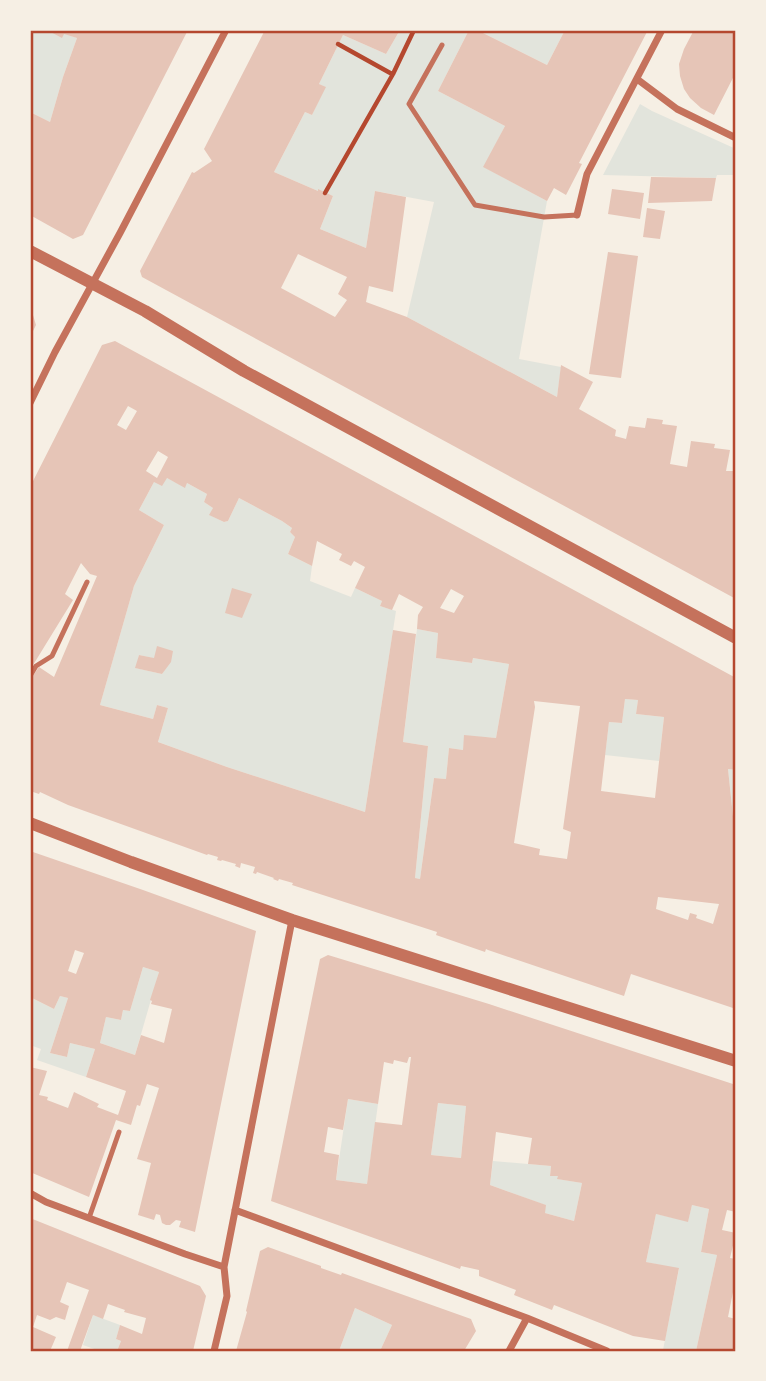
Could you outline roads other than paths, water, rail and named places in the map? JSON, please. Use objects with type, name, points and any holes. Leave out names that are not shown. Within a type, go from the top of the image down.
[{"type":"street","points":[[30,403],[226,30]]},
{"type":"street","points":[[577,215],[587,174],[662,30]]},
{"type":"street","points":[[637,79],[677,109],[736,138]]},
{"type":"street","points":[[30,251],[145,311],[244,371],[736,638]]},
{"type":"street","points":[[30,823],[292,920],[736,1061]]},
{"type":"street","points":[[214,1351],[228,1296],[224,1267],[292,920]]},
{"type":"street","points":[[30,1193],[46,1202],[224,1267]]},
{"type":"street","points":[[235,1210],[527,1318],[607,1351]]},
{"type":"street","points":[[509,1351],[527,1318]]},
{"type":"lane","points":[[442,45],[409,104],[475,205],[544,217],[577,215]]},
{"type":"lane","points":[[30,676],[36,666],[52,656],[87,582]]},
{"type":"lane","points":[[89,1218],[119,1132]]}]
